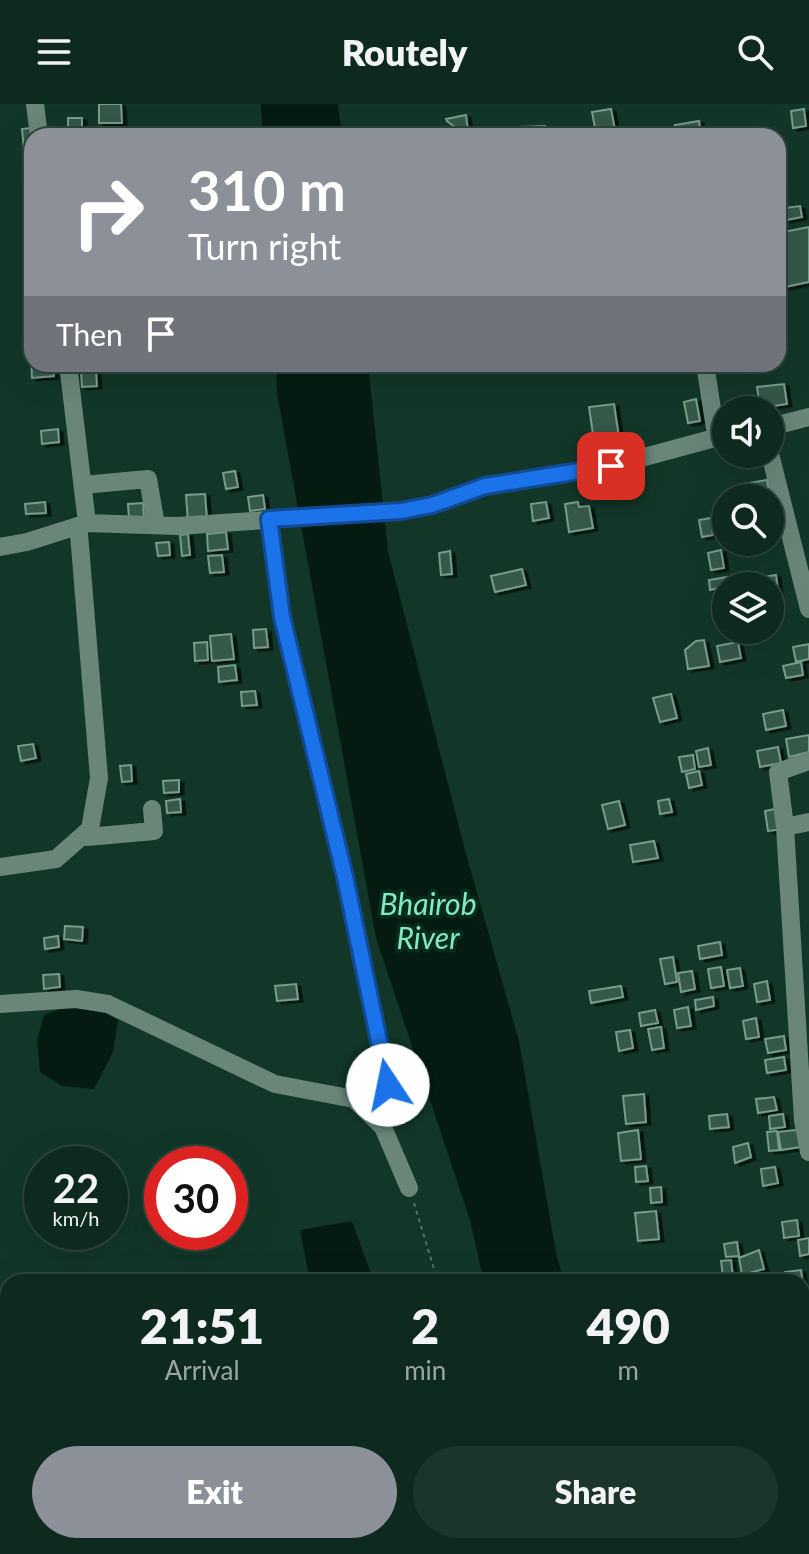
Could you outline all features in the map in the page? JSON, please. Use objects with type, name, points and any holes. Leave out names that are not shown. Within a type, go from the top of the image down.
[{"type":"street","points":[[35,104],[38,128]]},
{"type":"street","points":[[0,867],[56,859],[90,829],[99,778],[83,485],[69,372]]},
{"type":"street","points":[[707,372],[712,396]]},
{"type":"street","points":[[784,423],[809,417]]},
{"type":"street","points":[[0,547],[83,529],[401,511],[432,505],[485,486],[611,466],[712,434]]},
{"type":"street","points":[[774,468],[809,609]]},
{"type":"street","points":[[83,485],[148,479],[156,525]]},
{"type":"street","points":[[269,519],[282,617],[345,877],[388,1085],[354,1087]]},
{"type":"street","points":[[809,761],[778,772],[785,827],[809,1152]]},
{"type":"street","points":[[87,837],[154,831],[152,809]]},
{"type":"street","points":[[785,827],[809,822]]},
{"type":"street","points":[[0,1004],[76,999],[108,1004],[275,1084],[354,1099],[383,1127],[409,1188]]},
{"type":"path","points":[[409,1188],[436,1274]]},
{"type":"water","points":[[261,104],[338,104],[341,128],[262,128]]},
{"type":"water","name":"Bhairob River","points":[[276,372],[369,372],[388,551],[465,850],[519,1041],[562,1274],[482,1274],[470,1220],[376,938],[277,393]]},
{"type":"water","points":[[68,1006],[93,1007],[118,1020],[113,1052],[94,1089],[62,1086],[40,1072],[37,1041],[44,1015]]},
{"type":"water","points":[[352,1221],[371,1274],[308,1274],[300,1230]]},
{"type":"building","points":[[99,104],[121,104],[122,123],[99,123]]},
{"type":"building","points":[[611,109],[615,128],[595,128],[592,112]]},
{"type":"building","points":[[804,109],[806,126],[793,128],[791,111]]},
{"type":"building","points":[[466,115],[468,128],[456,128],[446,119]]},
{"type":"building","points":[[68,118],[82,118],[82,128],[68,128]]},
{"type":"building","points":[[699,121],[700,128],[675,128],[675,125]]},
{"type":"building","points":[[800,206],[802,217],[786,220],[786,208]]},
{"type":"building","points":[[809,227],[809,282],[786,287],[786,231]]},
{"type":"building","points":[[32,372],[54,372],[54,376],[32,378]]},
{"type":"building","points":[[81,372],[96,372],[97,386],[82,387]]},
{"type":"building","points":[[784,384],[787,404],[784,404],[784,396],[758,396],[757,387]]},
{"type":"building","points":[[696,399],[700,421],[688,423],[684,402]]},
{"type":"building","points":[[614,404],[621,451],[612,452],[613,464],[603,465],[602,454],[596,455],[589,407]]},
{"type":"building","points":[[58,429],[59,442],[42,444],[41,431]]},
{"type":"building","points":[[235,471],[238,487],[226,489],[223,473]]},
{"type":"building","points":[[767,480],[768,484],[743,484]]},
{"type":"building","points":[[205,494],[207,520],[188,522],[186,495]]},
{"type":"building","points":[[263,495],[265,509],[250,511],[248,497]]},
{"type":"building","points":[[45,502],[46,513],[26,514],[25,504]]},
{"type":"building","points":[[546,502],[549,518],[533,521],[531,504]]},
{"type":"building","points":[[578,502],[579,507],[589,506],[593,528],[569,532],[565,504]]},
{"type":"building","points":[[143,503],[144,517],[129,519],[128,504]]},
{"type":"building","points":[[711,518],[712,535],[702,537],[699,520]]},
{"type":"building","points":[[226,532],[228,549],[208,551],[207,534]]},
{"type":"building","points":[[188,534],[190,555],[182,556],[180,535]]},
{"type":"building","points":[[169,542],[170,555],[158,556],[156,543]]},
{"type":"building","points":[[450,551],[452,574],[441,575],[439,553]]},
{"type":"building","points":[[708,553],[722,556],[724,568],[711,570]]},
{"type":"building","points":[[222,555],[224,572],[210,573],[208,556]]},
{"type":"building","points":[[522,569],[526,585],[495,592],[491,576]]},
{"type":"building","points":[[266,629],[268,647],[254,648],[253,630]]},
{"type":"building","points":[[231,634],[234,659],[212,661],[210,636]]},
{"type":"building","points":[[704,640],[709,666],[688,669],[685,650],[696,641]]},
{"type":"building","points":[[207,642],[208,660],[195,661],[194,643]]},
{"type":"building","points":[[738,644],[741,658],[720,662],[717,646]]},
{"type":"building","points":[[809,644],[809,659],[796,662],[793,647]]},
{"type":"building","points":[[801,662],[803,675],[786,678],[783,666]]},
{"type":"building","points":[[235,665],[237,680],[219,682],[218,667]]},
{"type":"building","points":[[255,691],[257,705],[242,706],[241,692]]},
{"type":"building","points":[[671,694],[677,718],[660,722],[653,698]]},
{"type":"building","points":[[783,710],[786,726],[766,730],[763,714]]},
{"type":"building","points":[[809,735],[809,752],[789,757],[786,739]]},
{"type":"building","points":[[33,744],[36,758],[21,761],[18,746]]},
{"type":"building","points":[[778,747],[781,763],[760,767],[757,751]]},
{"type":"building","points":[[708,748],[711,765],[699,767],[696,751]]},
{"type":"building","points":[[693,755],[695,769],[682,772],[679,757]]},
{"type":"building","points":[[131,765],[132,781],[122,782],[120,766]]},
{"type":"building","points":[[699,771],[702,785],[689,788],[686,774]]},
{"type":"building","points":[[179,780],[179,792],[164,793],[163,781]]},
{"type":"building","points":[[180,799],[181,812],[167,813],[166,801]]},
{"type":"building","points":[[669,799],[672,812],[660,814],[658,801]]},
{"type":"building","points":[[619,801],[625,825],[608,829],[602,805]]},
{"type":"building","points":[[780,808],[784,829],[768,831],[765,811]]},
{"type":"building","points":[[654,841],[658,858],[633,862],[630,845]]},
{"type":"building","points":[[65,926],[83,927],[82,941],[64,939]]},
{"type":"building","points":[[58,936],[59,947],[45,949],[44,938]]},
{"type":"building","points":[[720,942],[722,955],[700,959],[698,946]]},
{"type":"building","points":[[673,957],[677,982],[665,984],[660,959]]},
{"type":"building","points":[[721,967],[724,986],[711,988],[708,969]]},
{"type":"building","points":[[740,968],[743,986],[730,988],[727,970]]},
{"type":"building","points":[[692,971],[695,989],[681,992],[678,973]]},
{"type":"building","points":[[59,974],[60,987],[44,989],[43,975]]},
{"type":"building","points":[[767,981],[770,1000],[757,1002],[754,984]]},
{"type":"building","points":[[296,984],[298,999],[277,1001],[275,986]]},
{"type":"building","points":[[621,986],[623,997],[591,1003],[589,991]]},
{"type":"building","points":[[713,997],[714,1006],[696,1010],[695,1000]]},
{"type":"building","points":[[688,1007],[691,1026],[677,1028],[674,1010]]},
{"type":"building","points":[[655,1010],[658,1023],[641,1026],[639,1013]]},
{"type":"building","points":[[756,1018],[759,1037],[746,1039],[743,1021]]},
{"type":"building","points":[[661,1027],[664,1048],[652,1050],[648,1029]]},
{"type":"building","points":[[630,1030],[633,1048],[619,1051],[616,1032]]},
{"type":"building","points":[[784,1036],[786,1050],[768,1053],[765,1039]]},
{"type":"building","points":[[784,1057],[786,1070],[767,1073],[765,1060]]},
{"type":"building","points":[[644,1094],[646,1122],[626,1124],[623,1096]]},
{"type":"building","points":[[774,1097],[777,1110],[758,1113],[756,1099]]},
{"type":"building","points":[[727,1114],[729,1127],[710,1129],[709,1116]]},
{"type":"building","points":[[783,1114],[785,1127],[770,1129],[769,1116]]},
{"type":"building","points":[[804,1129],[807,1146],[781,1150],[778,1132]]},
{"type":"building","points":[[638,1130],[641,1159],[621,1161],[618,1133]]},
{"type":"building","points":[[777,1131],[779,1150],[769,1151],[767,1132]]},
{"type":"building","points":[[748,1143],[751,1157],[735,1163],[733,1147]]},
{"type":"building","points":[[646,1166],[648,1181],[636,1182],[635,1167]]},
{"type":"building","points":[[775,1167],[778,1183],[763,1186],[761,1169]]},
{"type":"building","points":[[661,1187],[662,1202],[651,1203],[650,1188]]},
{"type":"building","points":[[656,1211],[659,1239],[638,1241],[635,1213]]},
{"type":"building","points":[[797,1220],[799,1236],[784,1238],[782,1222]]},
{"type":"building","points":[[809,1238],[809,1254],[800,1256],[798,1240]]},
{"type":"building","points":[[737,1242],[739,1256],[726,1257],[724,1244]]},
{"type":"building","points":[[759,1250],[764,1269],[742,1274],[739,1258]]},
{"type":"building","points":[[731,1260],[733,1274],[723,1274],[721,1261]]},
{"type":"building","points":[[801,1270],[802,1274],[785,1274]]},
{"type":"route","points":[[388,1085],[345,877],[282,617],[269,519],[401,511],[432,505],[485,486],[611,466]]}]
